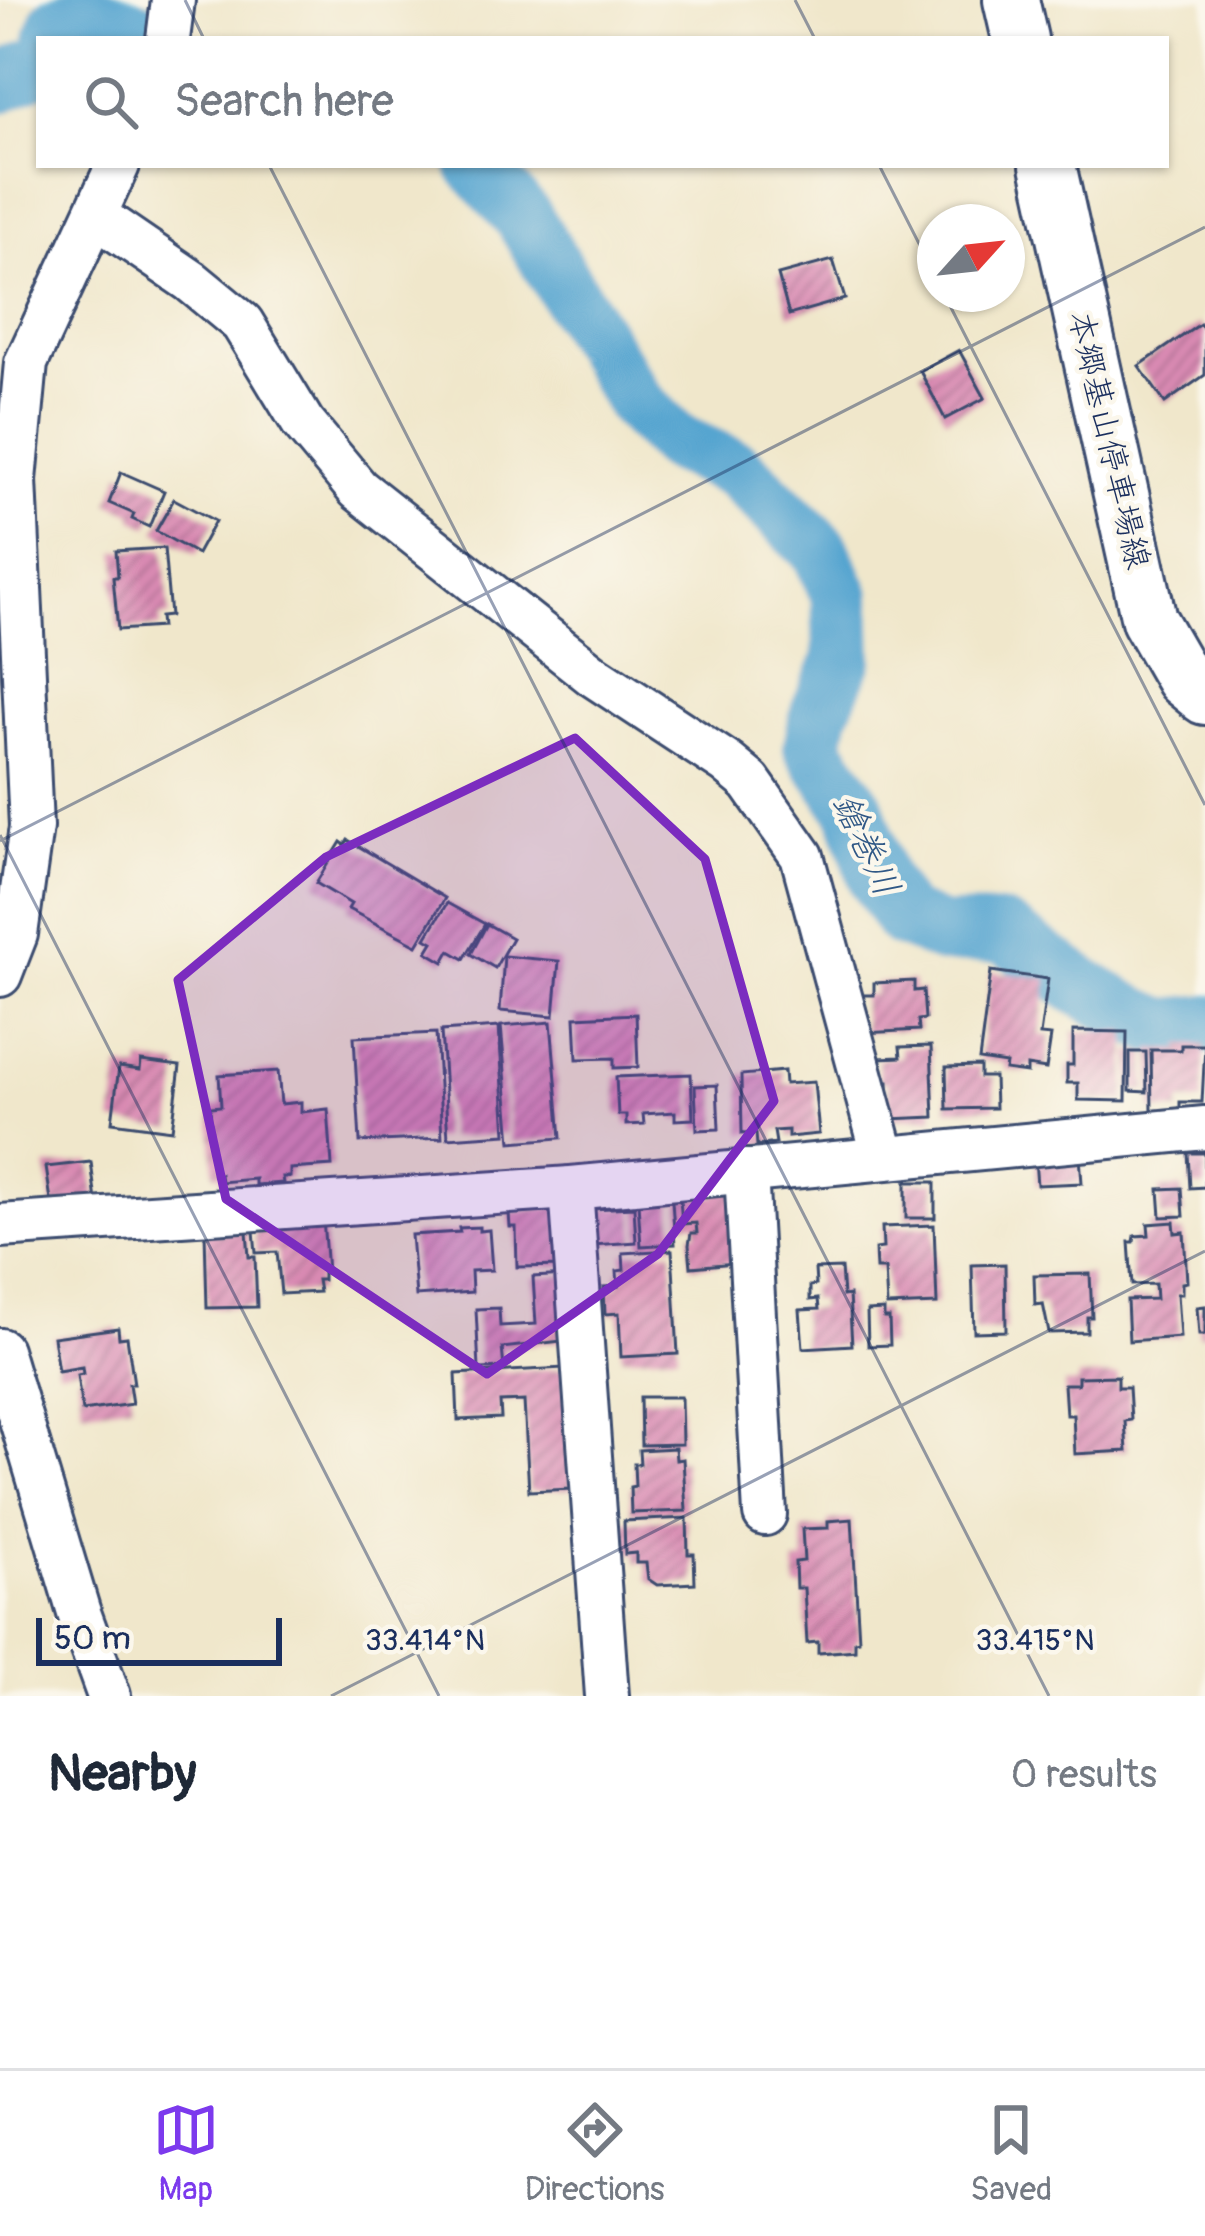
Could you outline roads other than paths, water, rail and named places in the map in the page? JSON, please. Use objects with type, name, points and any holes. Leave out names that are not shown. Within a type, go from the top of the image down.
[{"type":"main road","points":[[1011,0],[1019,36]]},
{"type":"main road","name":"本郷基山停車場線","points":[[1049,168],[1149,620],[1183,679],[1205,698]]},
{"type":"street","points":[[0,975],[16,934],[32,827],[16,480],[26,363],[117,168]]},
{"type":"street","points":[[95,216],[242,323],[303,423],[358,489],[593,675],[727,763],[772,808],[802,856],[884,1158]]},
{"type":"street","points":[[0,1226],[571,1188],[1205,1128]]},
{"type":"street","points":[[746,1171],[765,1514]]},
{"type":"street","points":[[571,1188],[607,1696]]},
{"type":"street","points":[[0,1350],[79,1613],[110,1696]]},
{"type":"waterway","name":"鎗巻川","points":[[55,36],[59,24],[81,12],[153,36]]},
{"type":"waterway","name":"鎗巻川","points":[[0,83],[36,66]]},
{"type":"waterway","name":"鎗巻川","points":[[479,168],[523,217],[635,403],[674,442],[737,470],[820,550],[841,596],[843,659],[820,712],[813,747],[856,810],[878,879],[903,918],[943,934],[1004,933],[1130,1014],[1164,1028],[1205,1024]]}]
